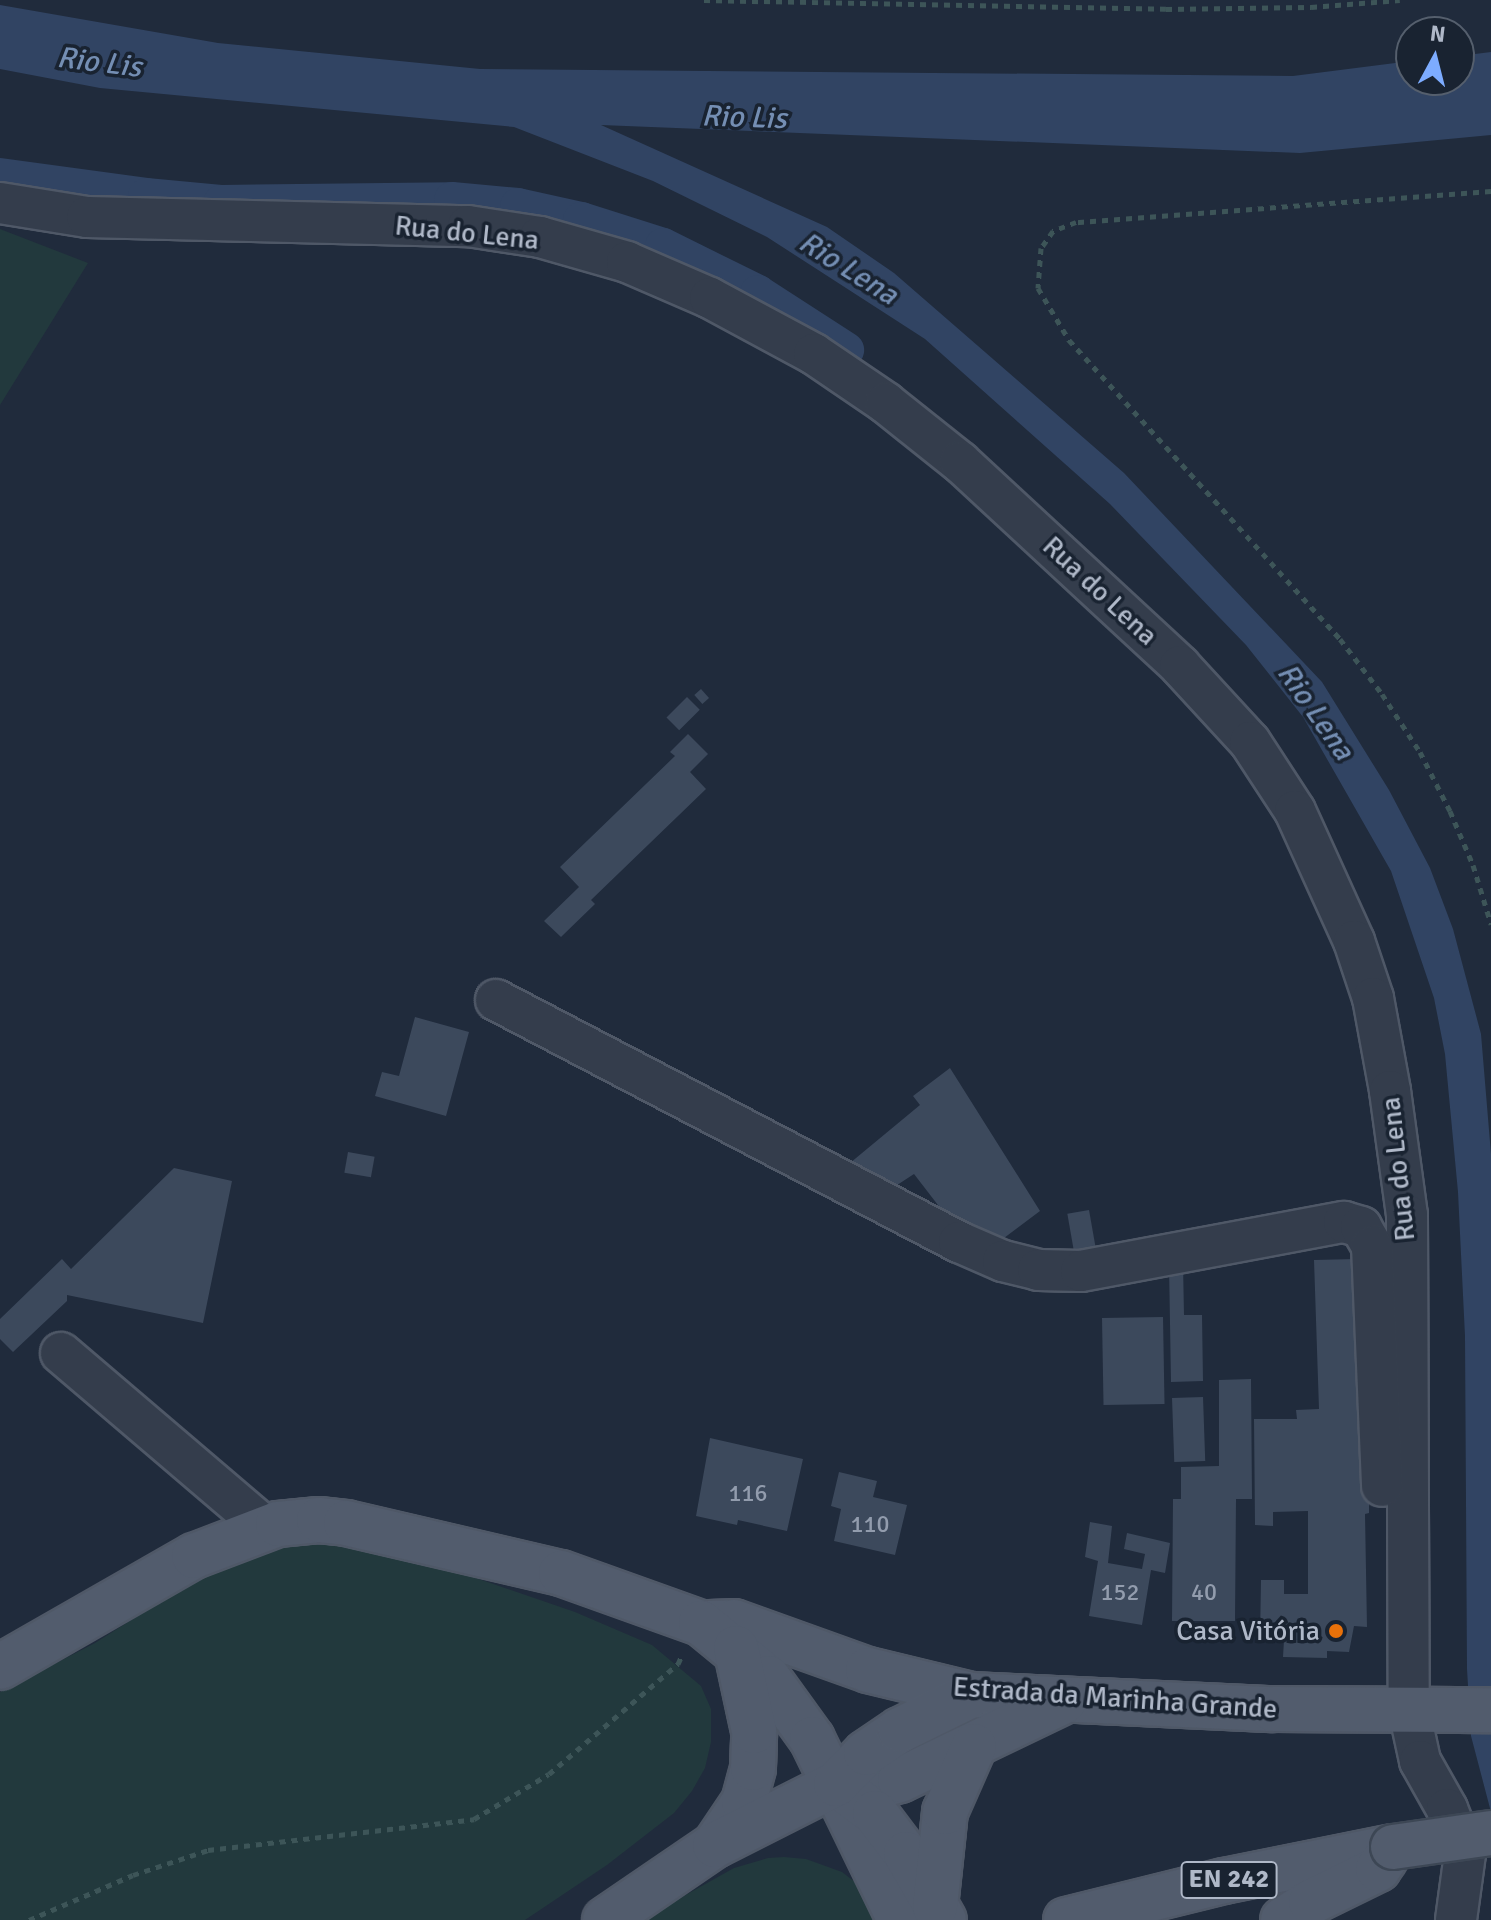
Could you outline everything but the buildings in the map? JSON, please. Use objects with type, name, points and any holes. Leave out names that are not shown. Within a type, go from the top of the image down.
[{"type":"main road","points":[[0,1667],[170,1568],[213,1546],[265,1527],[319,1520],[407,1534],[561,1573],[701,1623],[736,1648],[768,1678],[791,1709],[836,1784],[875,1813],[906,1854],[926,1916]]},
{"type":"main road","name":"Estrada da Marinha Grande","points":[[701,1623],[734,1622],[868,1670],[971,1695],[1273,1709],[1491,1710]]},
{"type":"main road","points":[[715,1845],[744,1802],[753,1768],[754,1731],[736,1648]]},
{"type":"main road","points":[[605,1920],[715,1845],[836,1784],[866,1753],[900,1730],[971,1695]]},
{"type":"main road","points":[[836,1784],[882,1785],[900,1780],[1066,1700]]},
{"type":"main road","points":[[926,1916],[945,1812],[974,1746]]},
{"type":"main road","name":"EN 242","points":[[1066,1920],[1224,1881],[1393,1847],[1491,1833]]},
{"type":"main road","points":[[1283,1920],[1311,1902],[1378,1869],[1393,1847]]},
{"type":"street","name":"Rua do Lena","points":[[0,203],[87,217],[468,226],[540,237],[627,262],[710,298],[814,354],[886,403],[960,462],[1180,666],[1250,742],[1295,811],[1354,941],[1373,998],[1407,1215],[1408,1607],[1422,1710],[1420,1761],[1447,1809],[1465,1854],[1456,1920]]},
{"type":"street","points":[[496,1000],[959,1242],[1003,1261],[1038,1270],[1081,1271],[1344,1222],[1361,1227],[1372,1246],[1387,1578],[1408,1607]]},
{"type":"street","points":[[61,1353],[265,1527]]},
{"type":"path","points":[[704,0],[1166,9],[1311,7],[1400,0]]},
{"type":"path","points":[[1491,191],[1076,222],[1053,231],[1041,248],[1038,288],[1069,340],[1290,582],[1382,694],[1420,752],[1450,811],[1473,865],[1491,924]]},
{"type":"path","points":[[29,1920],[133,1875],[208,1850],[474,1819],[549,1774],[678,1664],[701,1623]]},
{"type":"green space","points":[[0,229],[88,263],[0,405]]},
{"type":"green space","points":[[313,1542],[350,1545],[432,1563],[575,1612],[652,1645],[701,1686],[711,1709],[711,1742],[705,1768],[692,1791],[674,1813],[607,1865],[525,1920],[0,1920],[0,1692],[95,1643],[199,1577],[263,1547]]},
{"type":"green space","points":[[768,1858],[806,1859],[842,1872],[867,1891],[886,1920],[641,1920],[734,1868]]},
{"type":"water","name":"Rio Lis","points":[[0,5],[218,43],[480,69],[1293,76],[1395,63],[1395,96],[1475,96],[1475,54],[1491,52],[1491,135],[1300,153],[601,125],[827,227],[894,273],[1124,473],[1322,682],[1389,790],[1430,868],[1453,929],[1481,1034],[1491,1154],[1491,1812],[1471,1736],[1467,1669],[1465,1336],[1458,1192],[1445,1054],[1434,998],[1391,871],[1303,717],[1246,645],[1110,504],[925,339],[767,237],[653,181],[514,127],[100,88],[0,69]]},
{"type":"waterway","points":[[0,176],[221,203],[452,200],[518,206],[581,220],[663,246],[758,293],[846,350]]},
{"type":"place","name":"Casa Vitória","points":[[1336,1631]]},
{"type":"water label","name":"Rio Lena","points":[[848,269]]},
{"type":"water label","name":"Rio Lena","points":[[1315,712]]}]
